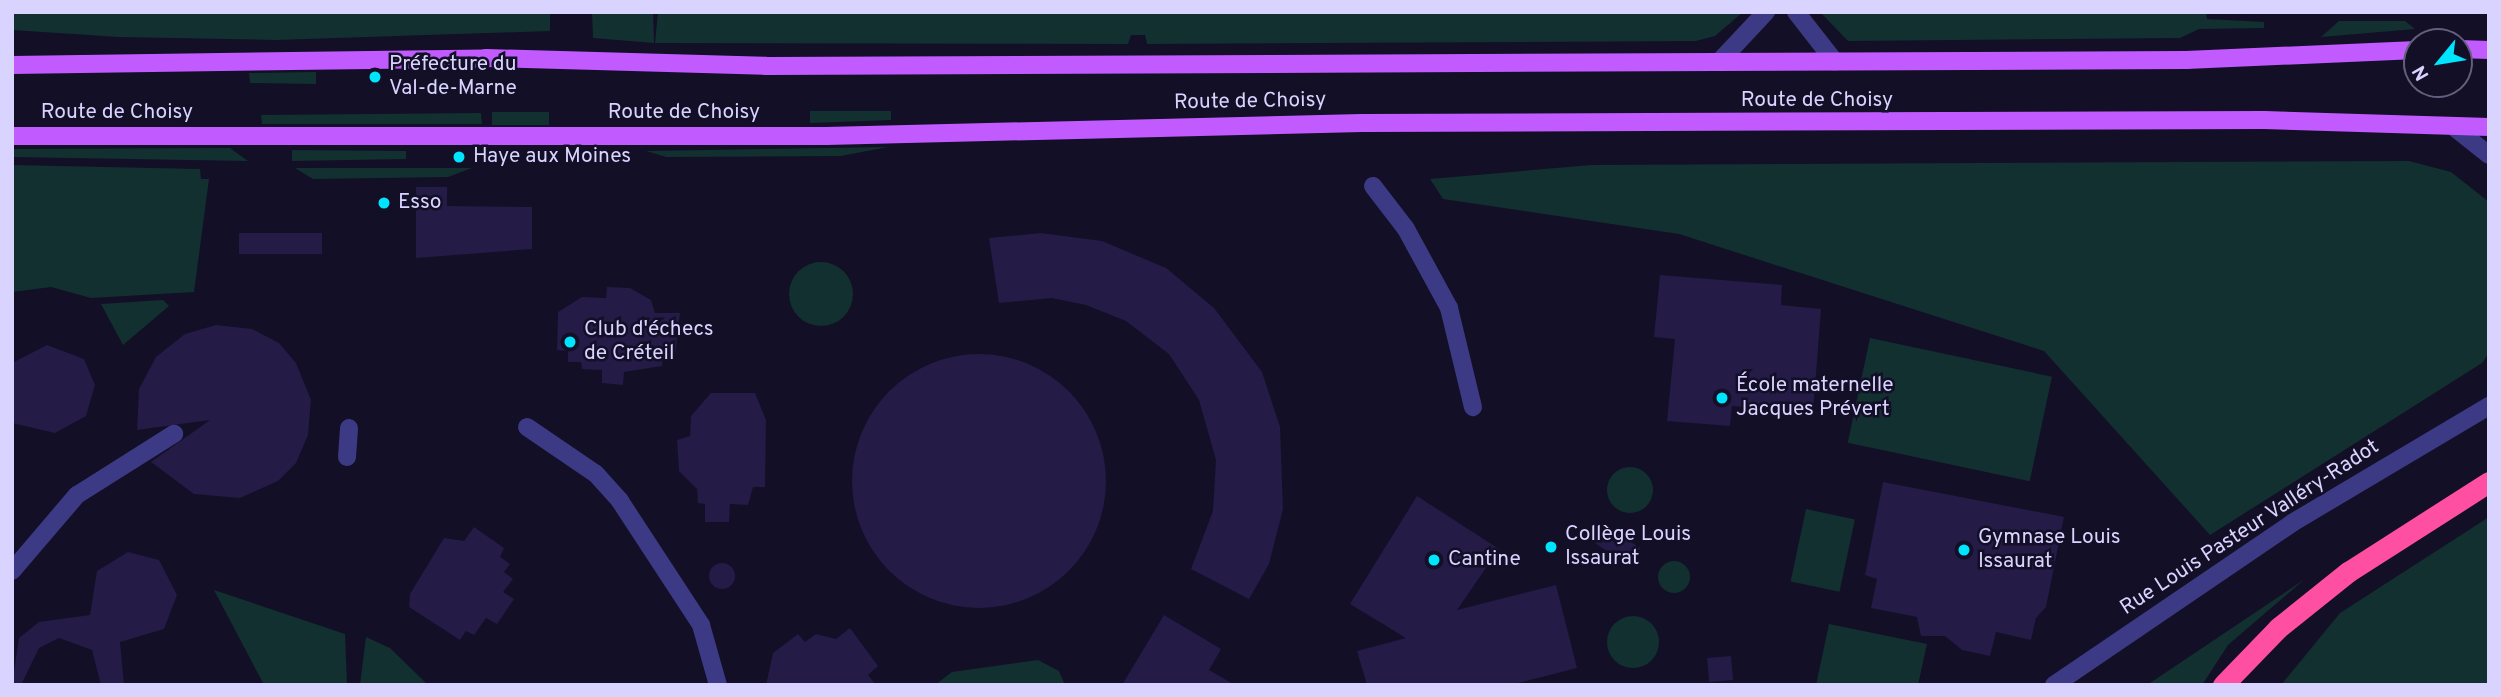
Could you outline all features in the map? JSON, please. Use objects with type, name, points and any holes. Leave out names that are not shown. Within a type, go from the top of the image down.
[{"type":"highway","points":[[2223,685],[2278,628],[2348,572],[2489,482]]},
{"type":"main road","name":"Route de Choisy","points":[[12,65],[486,58],[766,66],[2186,60],[2403,51]]},
{"type":"main road","points":[[12,53],[86,65]]},
{"type":"main road","name":"Route de Choisy","points":[[12,136],[813,136],[1362,123],[2264,120],[2489,127]]},
{"type":"street","points":[[1719,62],[1766,12]]},
{"type":"street","points":[[1796,12],[1835,62]]},
{"type":"street","points":[[2455,128],[2489,155]]},
{"type":"street","points":[[1373,186],[1406,229],[1449,309],[1473,407]]},
{"type":"street","name":"Rue Louis Pasteur Valléry-Radot","points":[[2054,685],[2292,523],[2481,411],[2489,399]]},
{"type":"street","points":[[527,427],[596,474],[620,501],[701,625],[718,685]]},
{"type":"street","points":[[347,457],[349,428]]},
{"type":"street","points":[[12,571],[77,495],[173,434]]},
{"type":"green space","points":[[12,12],[550,12],[550,31],[276,40],[119,37],[12,30]]},
{"type":"green space","points":[[592,12],[653,12],[654,43],[593,38]]},
{"type":"green space","points":[[658,12],[1743,12],[1715,36],[1696,41],[1147,44],[1145,35],[1131,35],[1128,44],[655,43]]},
{"type":"green space","points":[[1820,12],[2206,12],[2207,19],[2264,22],[2264,28],[2199,29],[2180,38],[1848,41]]},
{"type":"green space","points":[[2339,21],[2405,21],[2414,28],[2403,28],[2321,37]]},
{"type":"green space","points":[[316,72],[316,84],[250,83],[249,73]]},
{"type":"green space","points":[[810,111],[891,111],[891,120],[810,123]]},
{"type":"green space","points":[[492,112],[549,112],[549,125],[492,125]]},
{"type":"green space","points":[[481,113],[482,124],[262,124],[261,115]]},
{"type":"green space","points":[[888,147],[841,156],[666,157],[646,151]]},
{"type":"green space","points":[[230,148],[248,161],[12,157],[12,149]]},
{"type":"green space","points":[[292,150],[406,151],[406,159],[292,161]]},
{"type":"green space","points":[[2409,161],[2451,172],[2489,202],[2489,353],[2482,363],[2210,535],[2044,351],[1679,234],[1443,199],[1430,179],[1591,165]]},
{"type":"green space","points":[[12,165],[200,169],[201,179],[209,179],[194,292],[91,298],[51,287],[12,292]]},
{"type":"green space","points":[[295,168],[472,168],[448,177],[313,179]]},
{"type":"green space","points":[[821,262],[833,264],[844,271],[851,282],[851,306],[844,317],[833,324],[821,326],[809,324],[798,317],[791,306],[789,294],[791,282],[798,271],[809,264]]},
{"type":"green space","points":[[163,300],[169,306],[123,345],[101,304]]},
{"type":"green space","points":[[1870,338],[2052,377],[2030,481],[1848,443]]},
{"type":"green space","points":[[1630,467],[1646,474],[1653,490],[1646,506],[1630,513],[1614,506],[1607,490],[1614,474]]},
{"type":"green space","points":[[1806,509],[1855,519],[1840,592],[1791,581]]},
{"type":"green space","points":[[2489,517],[2489,685],[2281,685],[2340,613]]},
{"type":"green space","points":[[1674,561],[1686,565],[1690,577],[1686,589],[1674,593],[1662,589],[1658,577],[1662,565]]},
{"type":"green space","points":[[2305,579],[2228,645],[2202,685],[2147,685]]},
{"type":"green space","points":[[214,590],[345,634],[347,685],[264,685]]},
{"type":"green space","points":[[1633,616],[1643,618],[1651,624],[1657,632],[1657,652],[1651,660],[1643,666],[1633,668],[1623,666],[1615,660],[1609,652],[1607,642],[1609,632],[1615,624],[1623,618]]},
{"type":"green space","points":[[1829,624],[1927,644],[1918,685],[1816,685]]},
{"type":"green space","points":[[366,637],[390,648],[428,685],[360,685]]},
{"type":"green space","points":[[1038,660],[1059,671],[1065,685],[935,685],[952,672]]},
{"type":"building","points":[[416,187],[447,187],[447,206],[532,207],[532,249],[416,258]]},
{"type":"building","points":[[239,233],[322,233],[322,254],[239,254]]},
{"type":"building","points":[[1041,233],[1102,241],[1166,268],[1214,308],[1262,372],[1280,427],[1283,509],[1269,564],[1249,599],[1191,569],[1213,511],[1216,460],[1199,400],[1169,354],[1126,321],[1086,305],[1052,298],[999,303],[989,238]]},
{"type":"building","points":[[1660,275],[1782,285],[1781,305],[1821,309],[1813,412],[1732,406],[1730,426],[1667,421],[1675,339],[1654,337]]},
{"type":"building","points":[[607,287],[630,288],[651,300],[655,313],[680,313],[675,356],[663,356],[662,366],[624,372],[623,385],[602,383],[602,370],[582,369],[581,362],[568,362],[568,351],[557,350],[558,312],[582,297],[606,298]]},
{"type":"building","points":[[216,325],[252,329],[279,343],[296,363],[311,400],[308,435],[296,463],[278,481],[240,498],[194,494],[151,462],[210,420],[137,430],[139,389],[156,357],[185,334]]},
{"type":"building","points":[[47,345],[84,359],[95,385],[86,416],[55,433],[12,423],[12,363]]},
{"type":"building","points":[[967,354],[991,354],[1028,363],[1050,375],[1069,391],[1085,410],[1097,432],[1104,456],[1104,506],[1097,530],[1085,552],[1069,571],[1050,587],[1028,599],[991,608],[967,608],[930,599],[908,587],[881,562],[861,530],[857,518],[852,493],[852,469],[861,432],[873,410],[898,383],[930,363],[942,359]]},
{"type":"building","points":[[711,393],[755,393],[766,420],[765,487],[753,487],[748,505],[730,504],[729,522],[705,522],[705,504],[698,503],[697,489],[679,471],[677,440],[690,436],[691,416]]},
{"type":"building","name":"Gymnase Louis Issaurat","points":[[1883,482],[2064,517],[2046,607],[2036,618],[2031,640],[1996,632],[1990,656],[1962,650],[1945,636],[1921,636],[1917,617],[1871,608],[1877,579],[1865,575]]},
{"type":"building","points":[[1417,496],[1499,549],[1457,610],[1556,585],[1577,668],[1510,685],[1367,685],[1357,651],[1406,638],[1350,604]]},
{"type":"building","points":[[1606,525],[1640,548],[1628,565],[1594,542]]},
{"type":"building","points":[[474,527],[504,548],[500,557],[510,564],[504,572],[513,579],[503,592],[514,599],[497,624],[486,618],[474,635],[466,631],[460,640],[409,607],[410,594],[444,538],[464,541]]},
{"type":"building","points":[[128,552],[159,560],[177,595],[164,629],[120,642],[124,685],[101,685],[92,650],[59,638],[39,648],[21,685],[12,685],[19,638],[39,622],[90,615],[97,571]]},
{"type":"building","points":[[722,563],[731,567],[735,576],[731,585],[722,589],[713,585],[709,576],[713,567]]},
{"type":"building","points":[[1164,615],[1221,649],[1209,670],[1235,685],[1122,685]]},
{"type":"building","points":[[850,628],[878,666],[868,675],[876,685],[766,685],[773,653],[798,634],[805,642],[816,634],[836,639]]},
{"type":"building","points":[[1731,656],[1733,680],[1709,682],[1707,658]]},
{"type":"place","name":"Préfecture du Val-de-Marne","points":[[375,77]]},
{"type":"place","name":"Haye aux Moines","points":[[459,157]]},
{"type":"place","name":"Esso","points":[[384,203]]},
{"type":"place","name":"Club d'échecs de Créteil","points":[[570,342]]},
{"type":"place","name":"École maternelle Jacques Prévert","points":[[1722,398]]},
{"type":"place","name":"Collège Louis Issaurat","points":[[1551,547]]},
{"type":"place","name":"Gymnase Louis Issaurat","points":[[1964,550]]},
{"type":"place","name":"Cantine","points":[[1434,560]]}]
